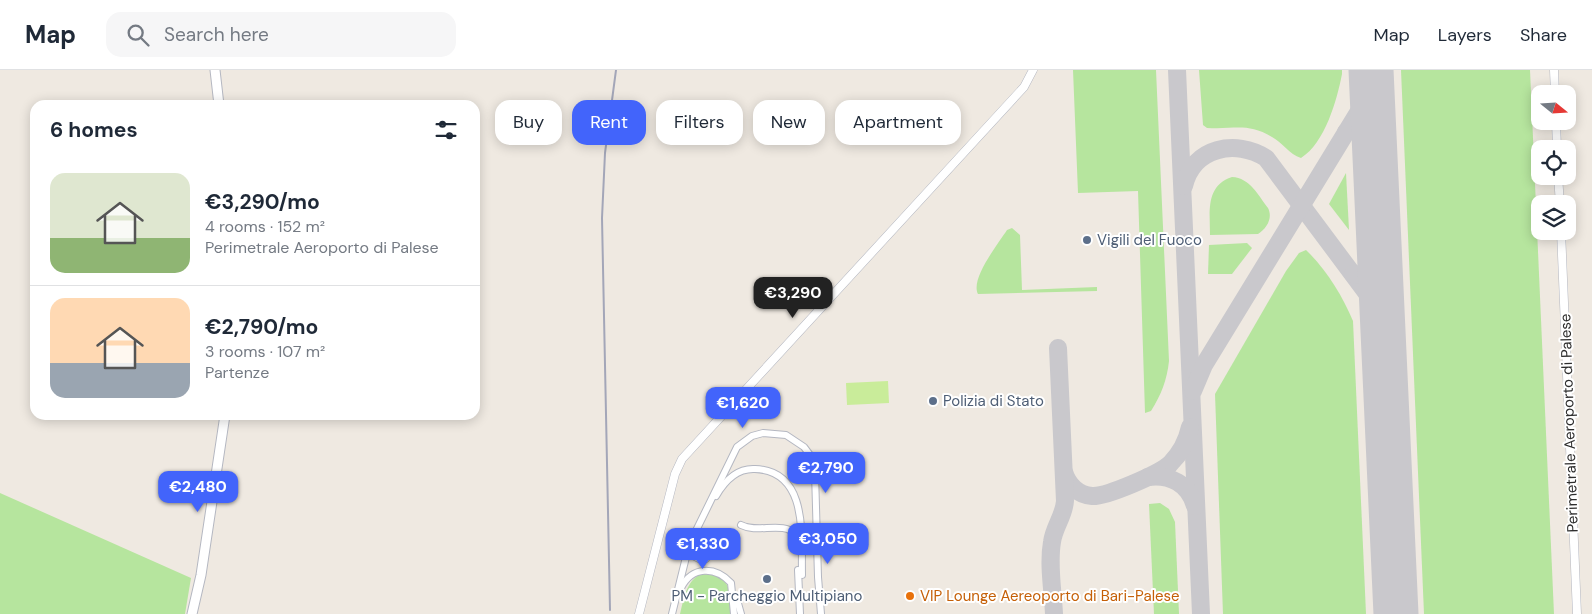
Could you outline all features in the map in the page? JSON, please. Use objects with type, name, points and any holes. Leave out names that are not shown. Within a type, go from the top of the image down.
[{"type":"main road","points":[[215,70],[218,100]]},
{"type":"main road","points":[[192,614],[201,575],[224,420]]},
{"type":"street","points":[[639,613],[675,474],[682,459],[792,337],[1024,87],[1033,70]]},
{"type":"street","points":[[1554,70],[1555,85]]},
{"type":"street","name":"Perimetrale Aeroporto di Palese","points":[[1561,240],[1577,614]]},
{"type":"street","points":[[672,614],[689,545],[737,447],[752,436],[774,433],[795,439],[812,459],[815,472],[821,614]]},
{"type":"street","points":[[698,524],[722,484],[732,476],[754,469],[766,471],[785,480],[796,496],[800,518],[802,575]]},
{"type":"street","points":[[741,525],[750,528],[784,528],[797,535],[800,614]]},
{"type":"street","points":[[689,545],[696,557],[701,560],[706,559],[715,542]]},
{"type":"street","points":[[676,599],[688,577],[706,570],[726,577],[733,589],[741,614]]},
{"type":"street","points":[[733,589],[734,614]]},
{"type":"green space","points":[[1073,70],[1156,70],[1169,361],[1161,393],[1151,411],[1145,413],[1138,191],[1078,193]]},
{"type":"green space","points":[[1199,70],[1342,70],[1342,74],[1329,120],[1317,142],[1301,158],[1263,132],[1247,128],[1207,128],[1203,125]]},
{"type":"green space","points":[[1401,70],[1530,70],[1531,130],[1533,130],[1533,140],[1531,140],[1531,185],[1535,185],[1536,195],[1531,195],[1531,240],[1538,240],[1554,614],[1424,614]]},
{"type":"green space","points":[[1346,173],[1349,230],[1329,204]]},
{"type":"green space","points":[[1232,177],[1244,180],[1249,184],[1268,208],[1270,215],[1268,222],[1258,234],[1210,235],[1210,209],[1213,193],[1223,181]]},
{"type":"green space","points":[[1012,228],[1020,235],[1022,290],[1097,287],[1097,291],[978,294],[978,280],[981,271],[1007,230]]},
{"type":"green space","points":[[1247,243],[1252,248],[1232,274],[1208,274],[1209,245]]},
{"type":"green space","points":[[1306,250],[1333,283],[1353,321],[1366,614],[1223,614],[1215,394],[1286,271],[1299,253]]},
{"type":"green space","points":[[888,381],[889,403],[847,405],[846,383]]},
{"type":"green space","points":[[0,493],[191,578],[185,614],[0,614]]},
{"type":"green space","points":[[1160,503],[1169,509],[1175,522],[1179,614],[1154,614],[1149,504]]},
{"type":"green space","points":[[701,574],[718,577],[727,585],[731,614],[680,614],[689,586]]},
{"type":"taxiway","points":[[1177,70],[1201,614]]},
{"type":"taxiway","points":[[1193,391],[1204,365],[1361,108],[1367,97],[1371,75]]},
{"type":"taxiway","points":[[1346,132],[1361,127],[1368,131],[1374,144]]},
{"type":"taxiway","points":[[1184,186],[1196,162],[1217,150],[1229,148],[1242,149],[1266,158],[1372,300],[1381,317],[1383,329]]},
{"type":"taxiway","points":[[1353,274],[1370,276],[1376,270],[1380,261]]},
{"type":"taxiway","points":[[1054,614],[1051,551],[1053,537],[1063,512],[1065,501],[1058,348]]},
{"type":"taxiway","points":[[1064,472],[1068,481],[1082,494],[1092,496],[1109,493],[1132,484],[1170,464],[1183,447],[1190,427]]},
{"type":"taxiway","points":[[1148,477],[1164,477],[1178,482],[1188,492],[1195,506]]},
{"type":"runway","points":[[1371,70],[1396,614]]},
{"type":"railway","points":[[610,610],[602,218],[605,153],[616,70]]},
{"type":"place","name":"Vigili del Fuoco","points":[[1087,240]]},
{"type":"place","name":"Polizia di Stato","points":[[933,401]]},
{"type":"place","name":"PM - Parcheggio Multipiano","points":[[767,579]]},
{"type":"place","name":"VIP Lounge Aereoporto di Bari-Palese","points":[[910,596]]}]
